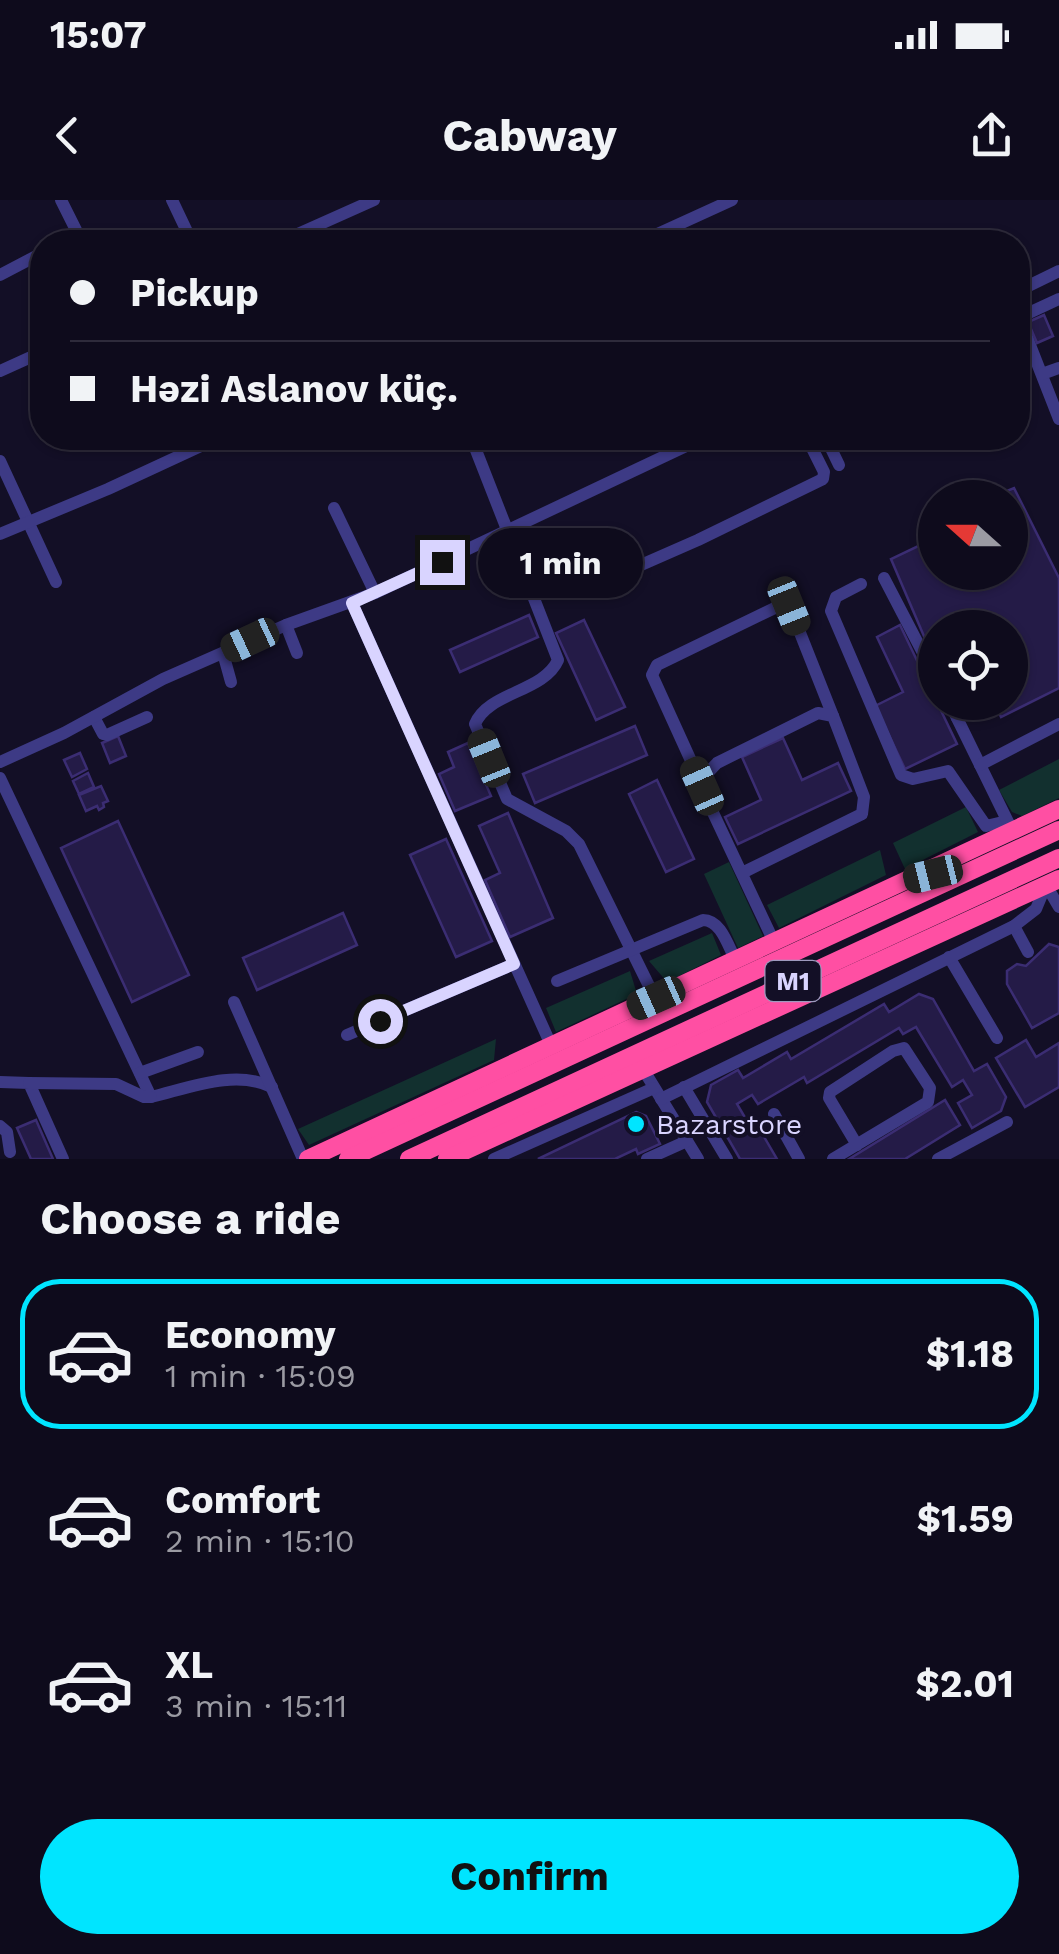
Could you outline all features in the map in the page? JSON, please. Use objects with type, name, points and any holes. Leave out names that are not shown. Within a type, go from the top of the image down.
[{"type":"highway","points":[[306,1159],[736,961],[1010,826],[1059,809]]},
{"type":"highway","name":"M1","points":[[348,1159],[1059,830]]},
{"type":"highway","points":[[898,883],[1004,856]]},
{"type":"highway","name":"M1","points":[[409,1159],[1059,858]]},
{"type":"highway","points":[[447,1159],[1052,882]]},
{"type":"street","points":[[61,200],[76,230]]},
{"type":"street","points":[[172,200],[186,230]]},
{"type":"street","points":[[307,230],[374,200]]},
{"type":"street","points":[[666,230],[732,200]]},
{"type":"street","points":[[0,275],[30,260]]},
{"type":"street","points":[[1030,284],[1059,271]]},
{"type":"street","points":[[1030,311],[1059,298]]},
{"type":"street","points":[[1030,346],[1059,419]]},
{"type":"street","points":[[0,371],[30,357]]},
{"type":"street","points":[[1042,374],[1059,368]]},
{"type":"street","points":[[0,534],[192,450]]},
{"type":"street","points":[[476,450],[558,660],[550,672],[482,712],[475,724],[507,799],[566,831],[579,844],[656,998]]},
{"type":"street","points":[[0,762],[163,680],[286,626],[375,593],[678,450]]},
{"type":"street","points":[[584,590],[823,479],[824,472],[813,450]]},
{"type":"street","points":[[832,450],[840,465]]},
{"type":"street","points":[[0,461],[56,582]]},
{"type":"street","points":[[334,508],[375,593]]},
{"type":"street","points":[[884,578],[918,643]]},
{"type":"street","points":[[862,584],[836,597],[831,610],[901,774],[913,779],[948,771],[986,826],[1010,826],[958,720]]},
{"type":"street","points":[[352,603],[552,1046]]},
{"type":"street","points":[[742,873],[862,814],[866,806],[789,606],[783,604],[657,664],[652,675],[702,786],[742,873],[774,942]]},
{"type":"street","points":[[286,626],[298,653]]},
{"type":"street","points":[[223,653],[231,682]]},
{"type":"street","points":[[702,786],[710,768],[717,763],[818,713],[833,716]]},
{"type":"street","points":[[94,717],[107,735],[147,717]]},
{"type":"street","points":[[980,765],[1059,724]]},
{"type":"street","points":[[0,778],[151,1096]]},
{"type":"street","points":[[1052,882],[1059,907]]},
{"type":"street","points":[[494,1159],[658,1093],[684,1087],[1014,926],[1036,909],[1052,882]]},
{"type":"street","points":[[558,981],[702,920],[716,924],[736,961]]},
{"type":"street","points":[[1014,926],[1028,952]]},
{"type":"street","points":[[949,957],[997,1038]]},
{"type":"street","points":[[347,1036],[514,964]]},
{"type":"street","points":[[234,1002],[306,1159]]},
{"type":"street","points":[[833,1159],[928,1102],[930,1088],[904,1048],[893,1051],[830,1092],[857,1144]]},
{"type":"street","points":[[140,1073],[198,1052]]},
{"type":"street","points":[[643,1068],[698,1159]]},
{"type":"street","points":[[0,1082],[116,1084],[144,1097],[227,1080],[257,1080],[272,1088]]},
{"type":"street","points":[[29,1083],[64,1159]]},
{"type":"street","points":[[684,1087],[724,1154],[706,1159]]},
{"type":"street","points":[[774,1114],[800,1159]]},
{"type":"street","points":[[938,1159],[1007,1122]]},
{"type":"street","points":[[0,1126],[7,1132],[9,1155]]},
{"type":"street","points":[[648,1159],[687,1141]]},
{"type":"green space","points":[[1059,759],[1059,798],[1022,816],[1012,812],[999,790]]},
{"type":"green space","points":[[966,807],[978,832],[905,869],[893,843]]},
{"type":"green space","points":[[880,850],[886,875],[779,928],[767,905]]},
{"type":"green space","points":[[729,862],[763,936],[738,948],[704,874]]},
{"type":"green space","points":[[712,933],[721,955],[667,982],[649,961]]},
{"type":"green space","points":[[630,971],[637,994],[556,1032],[546,1008]]},
{"type":"green space","points":[[496,1039],[494,1060],[309,1145],[298,1129]]},
{"type":"building","points":[[1044,315],[1053,336],[1037,343],[1030,321]]},
{"type":"building","points":[[1028,516],[1059,578],[1059,688],[1028,704],[1028,610],[918,610],[918,622],[891,559],[918,546],[918,590],[1028,590]]},
{"type":"building","points":[[529,615],[538,637],[460,672],[450,650]]},
{"type":"building","points":[[584,620],[625,707],[596,720],[556,633]]},
{"type":"building","points":[[900,625],[918,663],[918,720],[946,720],[957,744],[905,769],[875,706],[903,692],[877,637]]},
{"type":"building","points":[[635,726],[647,755],[535,803],[523,774]]},
{"type":"building","points":[[118,736],[126,756],[110,763],[102,743]]},
{"type":"building","points":[[783,738],[802,780],[838,763],[851,791],[738,844],[725,817],[761,800],[742,757]]},
{"type":"building","points":[[468,743],[491,796],[455,811],[439,774],[454,767],[448,752]]},
{"type":"building","points":[[80,753],[87,769],[72,777],[64,760]]},
{"type":"building","points":[[88,773],[94,787],[79,794],[73,781]]},
{"type":"building","points":[[657,780],[694,859],[666,872],[629,794]]},
{"type":"building","points":[[101,786],[108,801],[99,810],[97,806],[86,811],[79,795]]},
{"type":"building","points":[[508,813],[553,918],[510,937],[485,880],[500,873],[479,826]]},
{"type":"building","points":[[118,821],[189,975],[132,1002],[61,848]]},
{"type":"building","points":[[446,839],[492,941],[456,957],[410,855]]},
{"type":"building","points":[[343,913],[357,945],[257,990],[243,958]]},
{"type":"building","points":[[1049,944],[1059,947],[1059,1013],[1032,1028],[1007,984],[1007,971],[1017,964],[1026,966]]},
{"type":"building","points":[[919,994],[933,999],[974,1071],[987,1064],[1006,1097],[1001,1111],[972,1128],[958,1103],[972,1095],[963,1080],[952,1087],[916,1027],[903,1034],[899,1028],[807,1083],[804,1077],[758,1104],[752,1095],[737,1104],[747,1121],[753,1118],[777,1159],[740,1159],[707,1102],[711,1085],[738,1070],[743,1078],[787,1052],[791,1059],[884,1004],[889,1012]]},
{"type":"building","points":[[1026,1040],[1036,1057],[1059,1043],[1059,1087],[1025,1107],[996,1058]]},
{"type":"building","points":[[945,1100],[960,1125],[905,1159],[849,1159]]},
{"type":"building","points":[[636,1112],[646,1116],[660,1144],[615,1159],[538,1159]]},
{"type":"building","points":[[36,1120],[53,1159],[31,1159],[17,1128]]},
{"type":"place","name":"Bazarstore","points":[[636,1124]]},
{"type":"route","points":[[380,1021],[514,964],[352,603],[442,562]]}]
